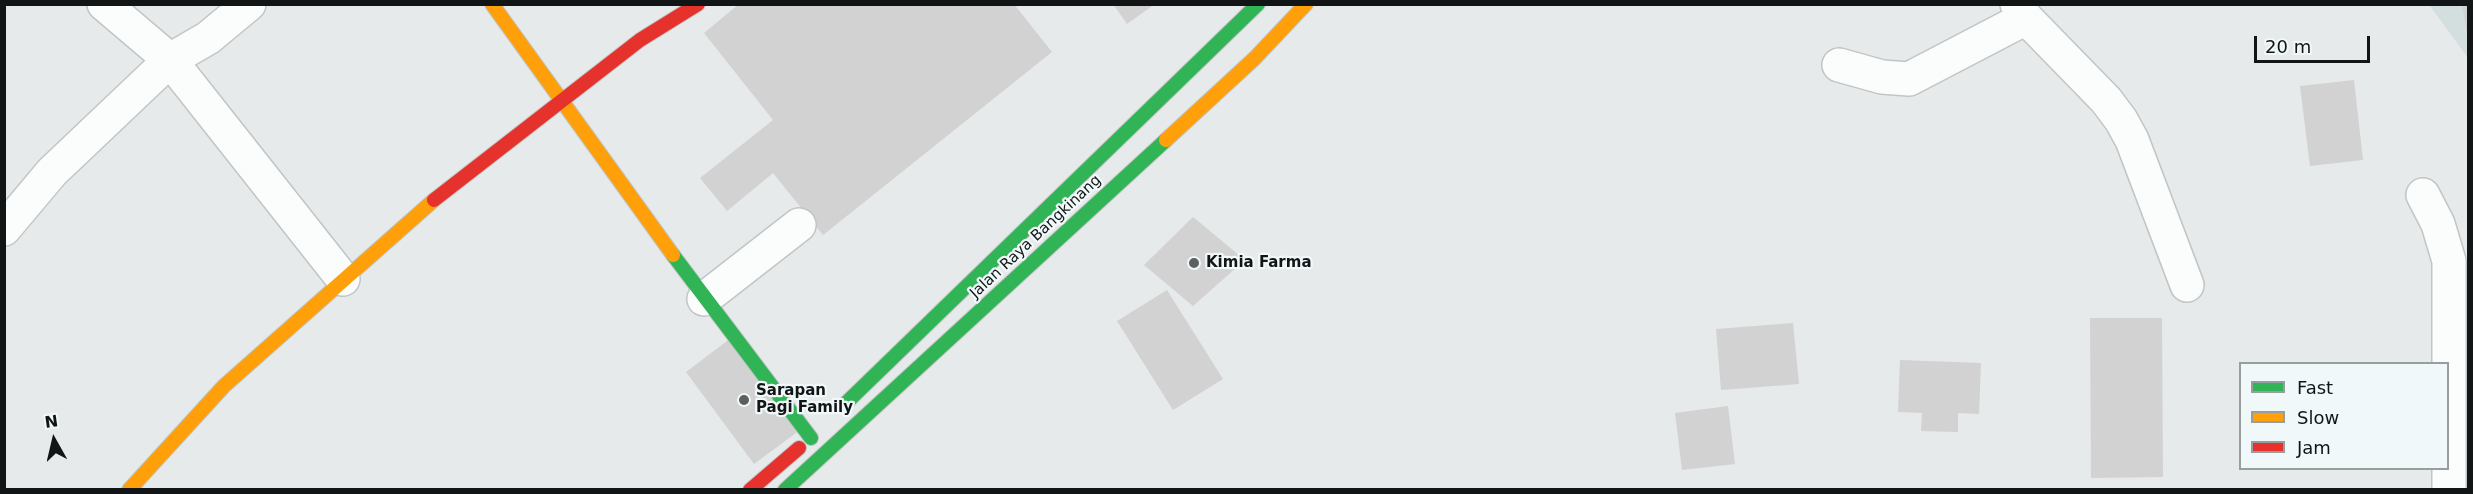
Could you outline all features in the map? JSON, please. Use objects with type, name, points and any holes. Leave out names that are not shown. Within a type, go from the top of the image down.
[{"type":"main road","points":[[492,4],[704,299],[815,433],[750,489]]},
{"type":"main road","points":[[129,489],[224,386],[418,212],[640,40],[698,4]]},
{"type":"main road","name":"Jalan Raya Bangkinang","points":[[837,413],[1258,4]]},
{"type":"main road","name":"Jalan Raya Bangkinang","points":[[785,489],[1255,58],[1306,4]]},
{"type":"street","points":[[104,4],[170,60],[343,279]]},
{"type":"street","points":[[4,229],[52,172],[170,60],[208,38],[249,4]]},
{"type":"street","points":[[1839,65],[1882,77],[1909,79],[2022,11],[2106,100],[2121,120],[2132,140],[2187,285]]},
{"type":"street","points":[[2423,195],[2438,224],[2449,261],[2449,489]]},
{"type":"street","points":[[704,299],[799,225]]},
{"type":"shaded area","points":[[2429,5],[2468,5],[2468,58],[2444,25]]},
{"type":"building","points":[[739,4],[1014,4],[1052,52],[823,235],[773,173],[727,211],[700,178],[773,120],[704,33]]},
{"type":"building","points":[[1113,4],[1155,4],[1127,24]]},
{"type":"building","points":[[2462,4],[2468,4],[2468,34],[2467,34]]},
{"type":"building","points":[[2354,80],[2363,160],[2310,166],[2300,86]]},
{"type":"building","name":"Kimia Farma","points":[[1193,217],[1245,260],[1193,306],[1144,265]]},
{"type":"building","points":[[1167,290],[1223,379],[1173,410],[1117,321]]},
{"type":"building","points":[[2090,318],[2162,318],[2163,477],[2091,478]]},
{"type":"building","points":[[1793,323],[1799,384],[1721,390],[1716,329]]},
{"type":"building","points":[[731,338],[800,430],[754,464],[686,372]]},
{"type":"building","points":[[1900,360],[1981,363],[1979,414],[1958,413],[1958,432],[1921,431],[1922,413],[1898,412]]},
{"type":"building","points":[[1728,406],[1735,464],[1682,470],[1675,413]]},
{"type":"traffic: fast","points":[[845,404],[1258,4]]},
{"type":"traffic: fast","points":[[785,490],[1166,140]]},
{"type":"traffic: fast","points":[[673,255],[811,438]]},
{"type":"traffic: slow","points":[[492,4],[673,255]]},
{"type":"traffic: slow","points":[[1166,140],[1255,58],[1306,4]]},
{"type":"traffic: slow","points":[[129,490],[224,386],[434,200]]},
{"type":"traffic: jam","points":[[434,200],[640,40],[698,4]]},
{"type":"traffic: jam","points":[[750,490],[799,448]]},
{"type":"place","name":"Kimia Farma","points":[[1194,263]]},
{"type":"place","name":"Sarapan Pagi Family","points":[[744,400]]}]
